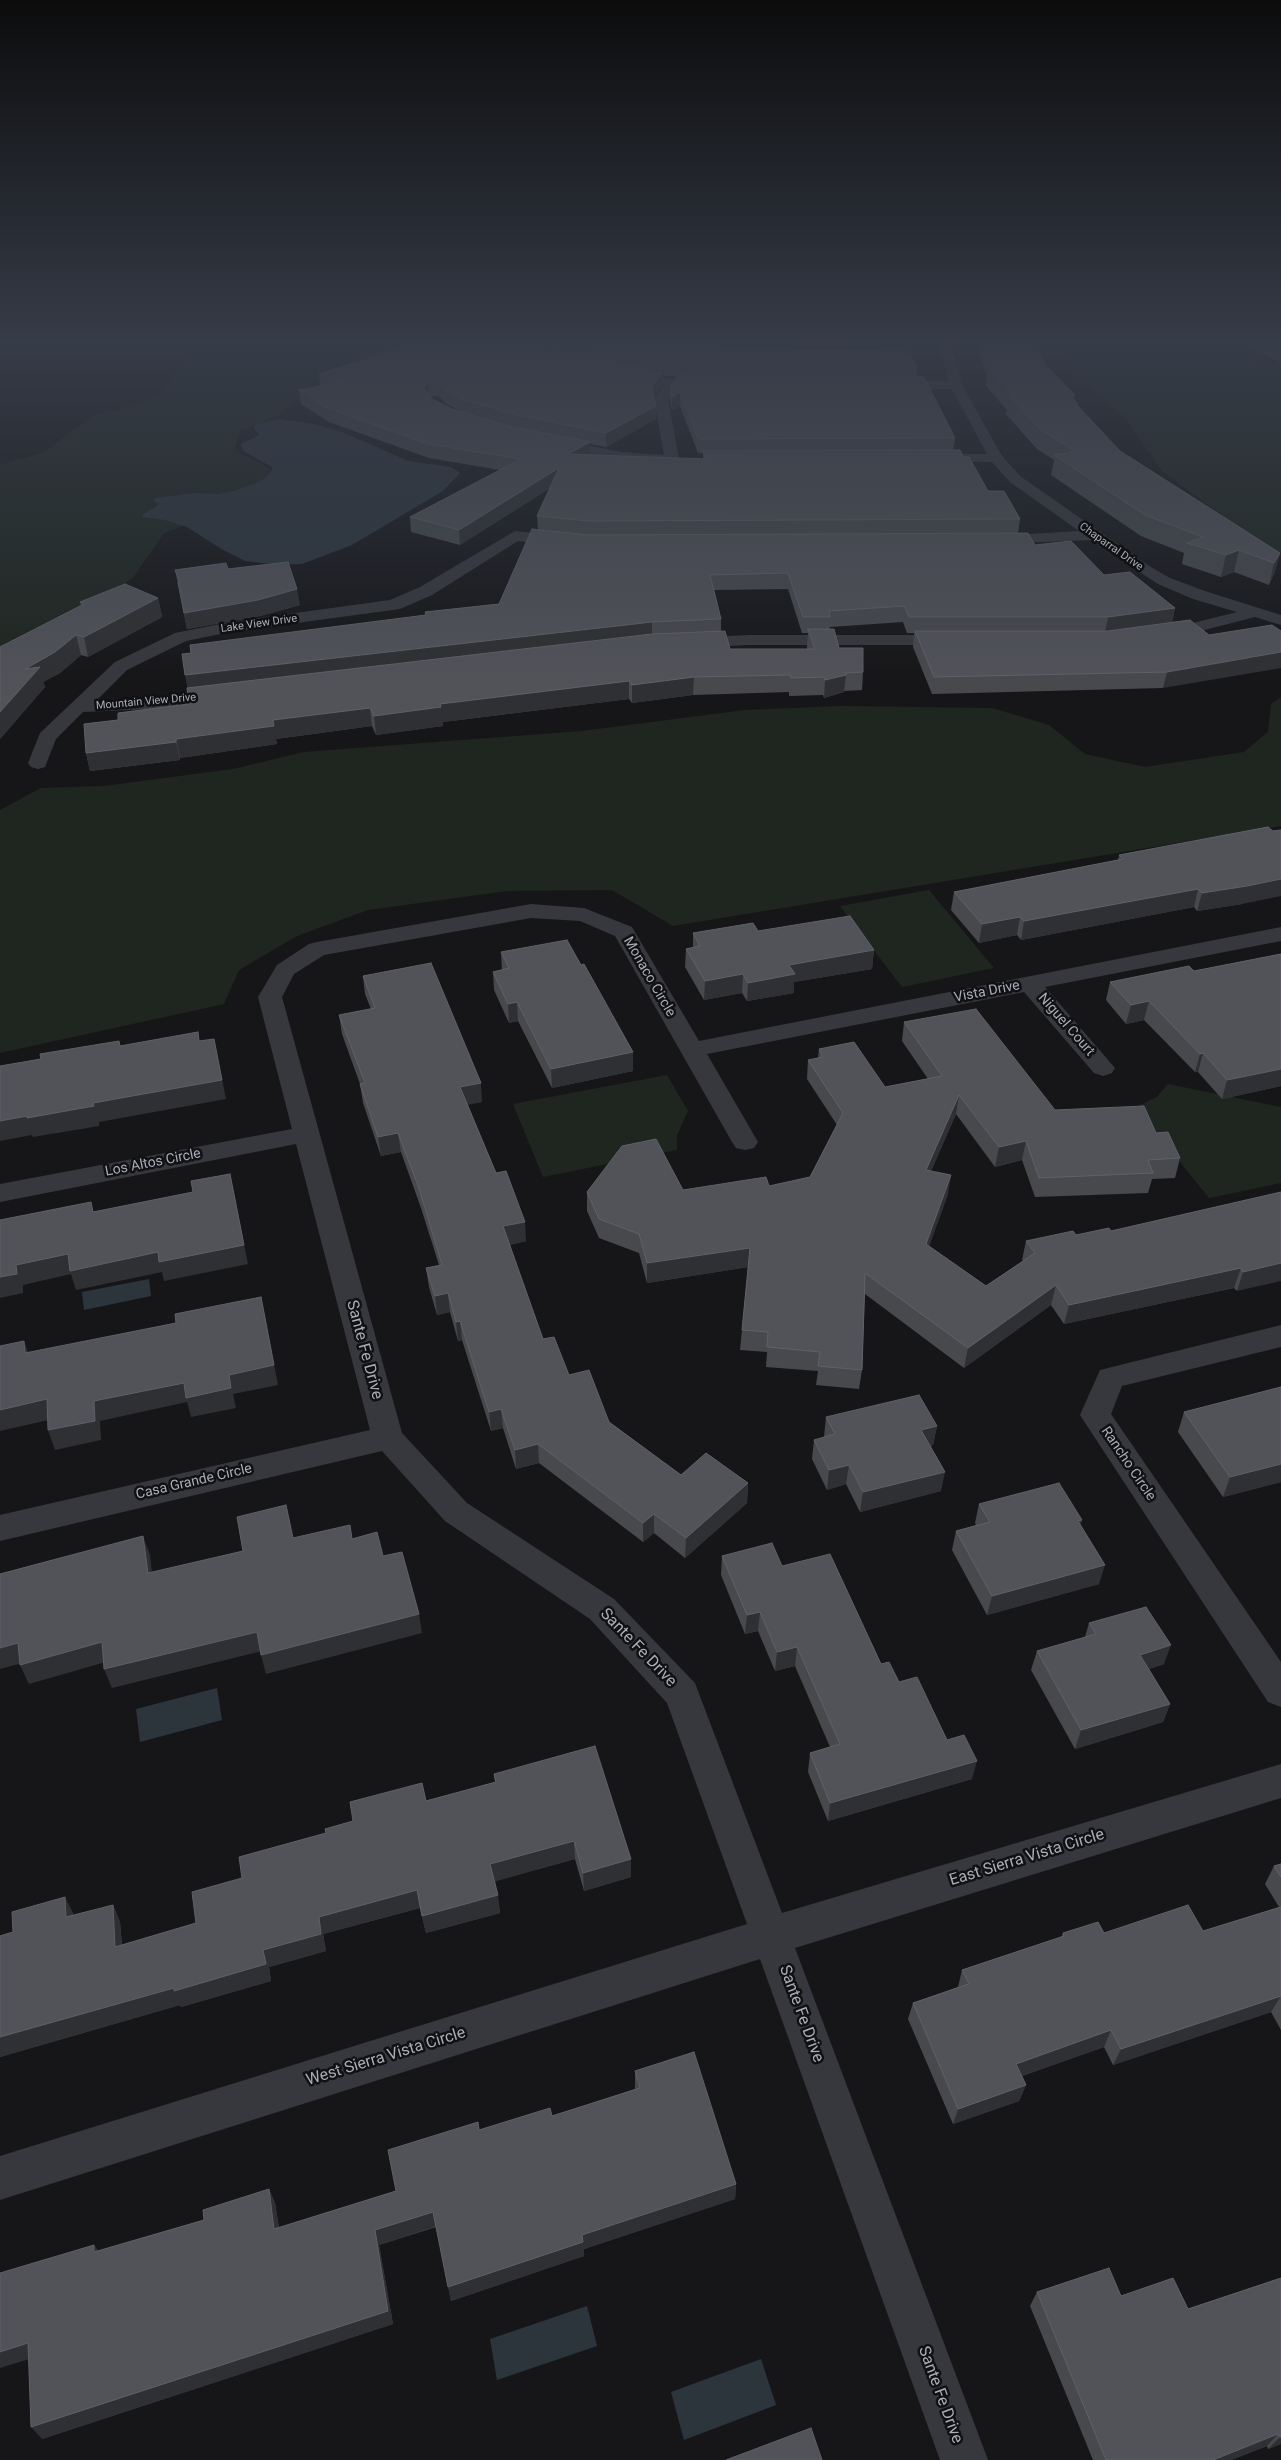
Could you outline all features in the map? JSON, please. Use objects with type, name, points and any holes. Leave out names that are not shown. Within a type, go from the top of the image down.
[{"type":"street","points":[[611,454],[677,459],[676,454]]},
{"type":"street","name":"Chaparral Drive","points":[[994,454],[1015,479],[1094,536],[1164,581],[1199,595],[1281,620]]},
{"type":"street","points":[[917,458],[996,458]]},
{"type":"street","name":"Lake View Drive","points":[[38,762],[47,737],[121,666],[181,637],[230,627],[394,605],[426,591],[515,536],[579,542]]},
{"type":"street","points":[[983,541],[1094,536]]},
{"type":"street","points":[[1144,635],[1192,628],[1256,612]]},
{"type":"street","points":[[671,644],[748,640],[966,640]]},
{"type":"street","name":"Mountain View Drive","points":[[80,707],[151,703],[240,693]]},
{"type":"street","name":"Monaco Circle","points":[[430,928],[530,911],[584,915],[624,932],[745,1142]]},
{"type":"street","name":"Sante Fe Drive","points":[[430,928],[318,949],[285,970],[270,997],[388,1438],[456,1512],[602,1608],[682,1694],[964,2460]]},
{"type":"street","name":"Vista Drive","points":[[692,1050],[1281,934]]},
{"type":"street","name":"Niguel Court","points":[[1029,983],[1103,1068]]},
{"type":"street","name":"Los Altos Circle","points":[[0,1193],[307,1134]]},
{"type":"street","name":"Rancho Circle","points":[[1281,1336],[1111,1378],[1095,1415],[1281,1691]]},
{"type":"street","name":"Casa Grande Circle","points":[[0,1528],[388,1438]]},
{"type":"street","name":"East Sierra Vista Circle","points":[[772,1936],[1281,1781]]},
{"type":"street","name":"West Sierra Vista Circle","points":[[0,2178],[772,1936]]},
{"type":"shaded area","points":[[40,454],[241,454],[284,476],[238,504],[164,533],[133,578],[0,655],[0,465]]},
{"type":"shaded area","points":[[248,454],[392,454],[408,461],[451,467],[460,473],[443,491],[352,545],[302,564],[280,565],[245,561],[223,550],[187,527],[165,520],[143,517],[143,514],[158,506],[159,504],[153,501],[156,498],[195,493],[218,494],[234,491],[261,481],[272,471],[272,467]]},
{"type":"shaded area","points":[[1150,454],[1281,454],[1281,553],[1238,527],[1163,472]]},
{"type":"shaded area","points":[[1281,697],[1281,826],[673,926],[612,890],[507,891],[368,910],[297,936],[239,970],[224,1004],[0,1053],[0,810],[41,788],[104,786],[233,769],[304,752],[582,731],[745,710],[840,706],[992,708],[1049,725],[1085,754],[1145,767],[1244,752],[1268,732],[1271,704]]},
{"type":"shaded area","points":[[929,890],[994,968],[902,987],[840,906]]},
{"type":"shaded area","points":[[667,1075],[688,1111],[677,1135],[677,1150],[543,1177],[513,1104]]},
{"type":"shaded area","points":[[1168,1084],[1281,1107],[1281,1183],[1209,1198],[1136,1107],[1157,1097]]},
{"type":"shaded area","points":[[149,1279],[151,1296],[84,1310],[82,1292]]},
{"type":"shaded area","points":[[217,1688],[222,1720],[140,1742],[136,1709]]},
{"type":"shaded area","points":[[587,2306],[597,2346],[497,2380],[490,2339]]},
{"type":"shaded area","points":[[761,2359],[776,2405],[684,2440],[671,2392]]},
{"type":"building","points":[[489,454],[568,454],[706,459],[704,454],[962,454],[963,457],[969,457],[988,491],[1004,491],[1020,519],[589,521],[537,516],[559,468],[459,530],[410,517],[521,459]]},
{"type":"building","points":[[1124,454],[1280,553],[1274,563],[1239,550],[1226,555],[1187,543],[1203,537],[1145,515],[1054,455]]},
{"type":"building","points":[[532,529],[589,535],[1028,533],[1035,545],[1071,541],[1104,575],[1130,572],[1175,608],[1108,617],[909,617],[904,606],[829,611],[830,617],[803,617],[788,573],[710,575],[721,619],[652,622],[185,675],[182,654],[191,653],[190,645],[426,615],[425,612],[499,604]]},
{"type":"building","points":[[288,562],[297,589],[258,600],[184,613],[178,582],[180,582],[175,570],[226,563],[228,569]]},
{"type":"building","points":[[125,584],[158,598],[84,637],[76,635],[55,652],[25,669],[40,667],[0,712],[0,647],[84,604],[80,602]]},
{"type":"building","points":[[1190,620],[1209,635],[1272,625],[1281,631],[1281,652],[1167,672],[934,677],[915,631],[1108,631]]},
{"type":"building","points":[[808,629],[834,629],[839,648],[863,648],[863,672],[845,673],[846,675],[825,680],[824,677],[791,678],[790,675],[694,677],[632,685],[629,681],[440,704],[441,707],[374,716],[370,708],[273,720],[274,726],[176,739],[176,742],[86,753],[84,724],[118,720],[118,713],[189,704],[187,688],[652,634],[725,631],[730,649],[815,649]]},
{"type":"building","points":[[1268,827],[1273,831],[1281,830],[1281,879],[1202,893],[1198,889],[1024,921],[1020,917],[982,924],[954,892],[1123,859],[1119,855]]},
{"type":"building","points":[[850,916],[874,950],[789,965],[795,974],[748,983],[743,974],[705,981],[686,949],[700,946],[693,933],[753,923],[758,931]]},
{"type":"building","points":[[567,940],[581,965],[584,964],[633,1052],[551,1069],[517,1002],[508,1004],[493,972],[509,968],[501,952]]},
{"type":"building","points":[[1281,954],[1281,1069],[1227,1080],[1203,1053],[1200,1054],[1149,1001],[1131,1005],[1110,982],[1189,966],[1194,971]]},
{"type":"building","points":[[431,963],[481,1083],[460,1087],[496,1173],[506,1171],[525,1222],[503,1226],[543,1339],[554,1337],[569,1375],[589,1370],[609,1422],[681,1475],[706,1453],[748,1483],[686,1538],[654,1514],[643,1523],[538,1444],[515,1450],[501,1409],[489,1412],[460,1321],[456,1322],[448,1293],[435,1296],[426,1268],[442,1265],[419,1188],[398,1133],[378,1137],[360,1084],[365,1083],[339,1015],[375,1008],[363,976]]},
{"type":"building","points":[[976,1009],[1055,1110],[1144,1106],[1156,1133],[1168,1132],[1180,1158],[1148,1160],[1153,1173],[1039,1178],[1026,1141],[999,1147],[959,1095],[926,1170],[951,1175],[926,1244],[986,1286],[1035,1253],[1026,1241],[1073,1231],[1076,1235],[1109,1228],[1111,1231],[1281,1192],[1281,1263],[1243,1272],[1241,1268],[1069,1305],[1056,1285],[968,1348],[865,1273],[862,1370],[818,1366],[820,1352],[767,1347],[768,1332],[742,1330],[750,1248],[647,1263],[639,1234],[599,1219],[587,1192],[622,1146],[656,1139],[683,1190],[766,1177],[769,1186],[810,1177],[843,1113],[808,1060],[823,1057],[819,1049],[854,1042],[885,1087],[942,1076],[904,1022]]},
{"type":"building","points":[[198,1032],[199,1041],[214,1039],[222,1080],[93,1103],[94,1106],[0,1121],[0,1066],[41,1059],[40,1054],[119,1041],[120,1046]]},
{"type":"building","points":[[230,1174],[244,1245],[159,1262],[158,1252],[70,1271],[68,1254],[16,1265],[17,1274],[0,1277],[0,1220],[91,1202],[93,1212],[193,1192],[191,1181]]},
{"type":"building","points":[[261,1297],[274,1365],[229,1375],[231,1388],[186,1398],[184,1383],[94,1401],[95,1421],[48,1430],[47,1399],[0,1410],[0,1346],[24,1341],[25,1353],[176,1323],[175,1314]]},
{"type":"building","points":[[1281,1387],[1281,1464],[1230,1477],[1184,1412]]},
{"type":"building","points":[[919,1395],[937,1426],[921,1430],[945,1472],[863,1492],[849,1465],[829,1470],[814,1440],[835,1434],[826,1417]]},
{"type":"building","points":[[1059,1483],[1082,1520],[1078,1521],[1105,1565],[992,1596],[956,1531],[990,1522],[979,1504]]},
{"type":"building","points":[[286,1505],[293,1538],[350,1525],[352,1539],[377,1532],[383,1556],[402,1552],[419,1614],[261,1655],[257,1632],[104,1669],[102,1642],[20,1665],[18,1643],[0,1648],[0,1574],[143,1536],[148,1573],[243,1551],[237,1517]]},
{"type":"building","points":[[772,1543],[782,1566],[830,1554],[881,1664],[889,1662],[899,1682],[917,1677],[947,1740],[964,1735],[977,1761],[830,1803],[810,1753],[840,1744],[797,1647],[777,1652],[760,1612],[747,1615],[722,1556]]},
{"type":"building","points":[[1146,1607],[1171,1645],[1140,1655],[1170,1704],[1081,1730],[1037,1651],[1096,1634],[1089,1623]]},
{"type":"building","points":[[595,1746],[631,1859],[583,1873],[574,1841],[490,1864],[498,1895],[422,1916],[417,1890],[319,1917],[321,1934],[263,1950],[266,1964],[174,1991],[174,1988],[0,2037],[0,1936],[13,1932],[12,1912],[65,1897],[66,1917],[113,1905],[115,1947],[196,1923],[192,1892],[242,1878],[239,1857],[326,1833],[325,1829],[353,1821],[350,1802],[422,1783],[426,1801],[496,1782],[494,1774]]},
{"type":"building","points":[[1281,1864],[1281,1877],[1274,1866]]},
{"type":"building","points":[[1188,1905],[1203,1931],[1281,1907],[1281,1996],[1121,2049],[1111,2030],[1016,2064],[1026,2085],[958,2109],[913,2003],[969,1984],[962,1970],[1064,1936],[1063,1933],[1098,1922],[1104,1933]]},
{"type":"building","points":[[694,2052],[736,2184],[582,2235],[583,2242],[448,2287],[433,2212],[375,2230],[388,2311],[31,2427],[28,2343],[0,2352],[0,2273],[94,2245],[94,2252],[204,2220],[203,2210],[269,2189],[274,2229],[396,2191],[388,2150],[478,2122],[479,2130],[550,2108],[552,2116],[640,2088],[635,2071]]},
{"type":"building","points":[[1109,2268],[1121,2296],[1173,2278],[1188,2309],[1281,2278],[1281,2437],[1278,2434],[1213,2460],[1106,2460],[1037,2292]]},
{"type":"building","points":[[811,2428],[822,2460],[726,2460]]}]
